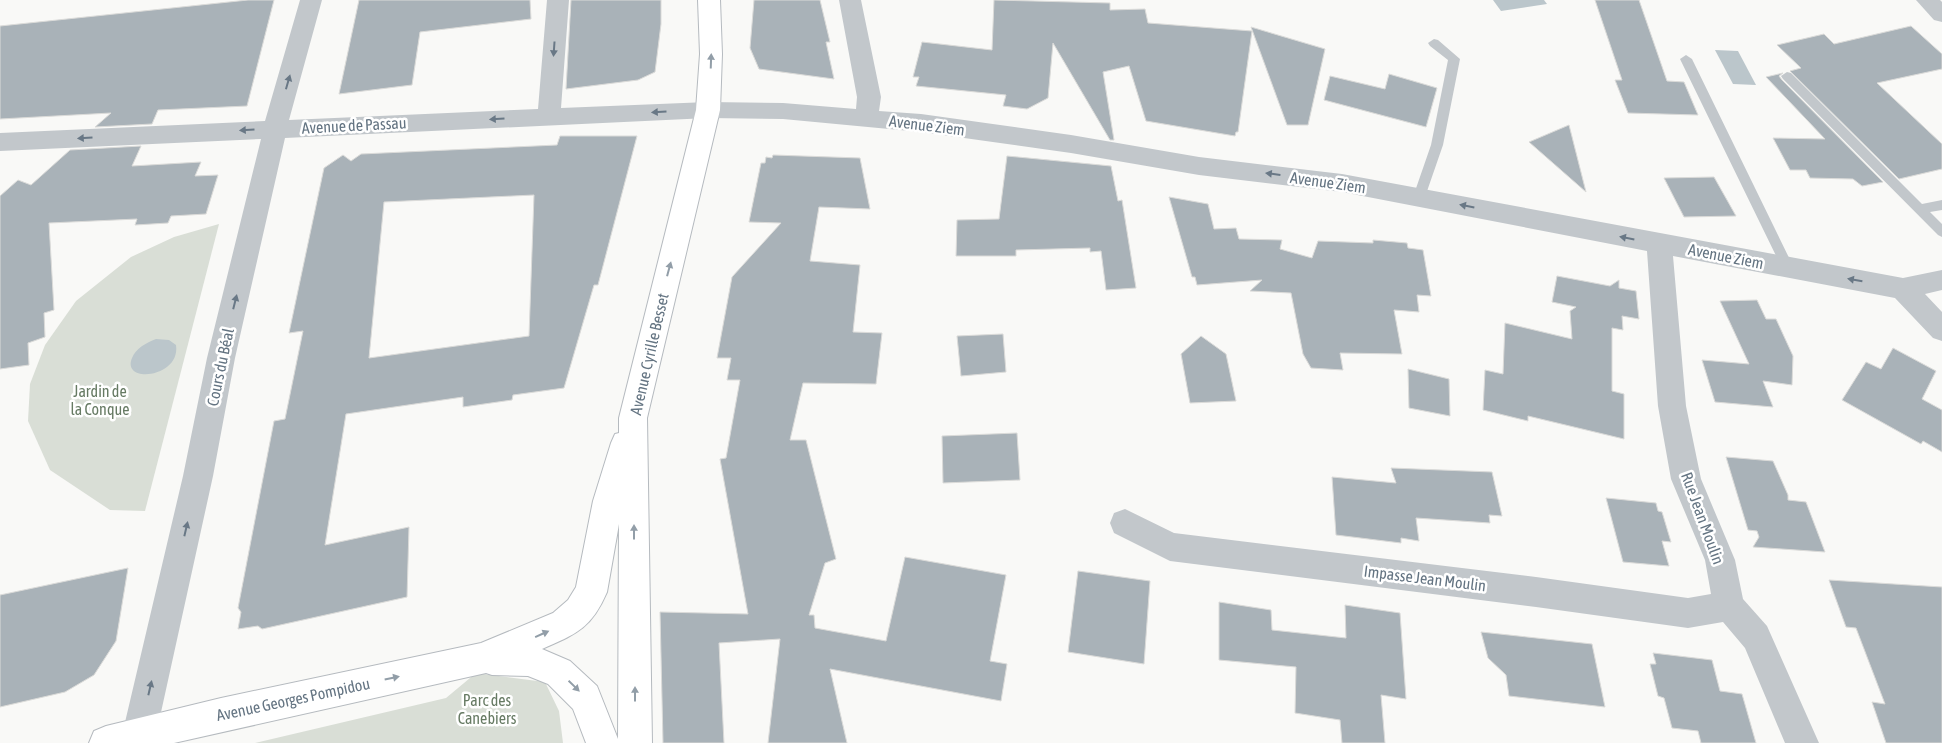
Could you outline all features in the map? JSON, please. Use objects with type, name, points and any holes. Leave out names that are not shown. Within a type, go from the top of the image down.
[{"type":"main road","name":"Avenue Cyrille Besset","points":[[635,743],[633,418],[708,110],[711,54],[709,0]]},
{"type":"main road","points":[[481,659],[564,624],[579,611],[591,592],[608,501],[633,418]]},
{"type":"main road","points":[[481,659],[528,660],[559,672],[585,698],[603,743]]},
{"type":"main road","name":"Avenue Georges Pompidou","points":[[106,743],[221,715],[481,659]]},
{"type":"street","name":"Cours du Béal","points":[[139,735],[198,476],[221,358],[275,129],[311,0]]},
{"type":"street","points":[[549,116],[558,0]]},
{"type":"street","points":[[850,0],[868,97],[866,118]]},
{"type":"street","points":[[1927,0],[1942,15]]},
{"type":"street","name":"Avenue de Passau","points":[[0,142],[708,110]]},
{"type":"street","name":"Avenue Ziem","points":[[708,110],[783,111],[930,124],[1071,144],[1199,166],[1342,183],[1903,289],[1942,280]]},
{"type":"street","name":"Rue Jean Moulin","points":[[1659,244],[1672,406],[1686,479],[1720,560],[1730,606],[1756,637],[1802,743]]},
{"type":"street","points":[[1903,289],[1942,330]]},
{"type":"street","name":"Impasse Jean Moulin","points":[[1125,523],[1170,547],[1536,592],[1688,613],[1730,606]]},
{"type":"lane","points":[[1419,197],[1437,145],[1454,59],[1434,43]]},
{"type":"lane","points":[[1686,59],[1788,268]]},
{"type":"lane","points":[[1787,76],[1942,232]]},
{"type":"lane","points":[[1919,209],[1942,205]]},
{"type":"green space","name":"Jardin de la Conque","points":[[219,224],[145,511],[110,510],[50,470],[28,421],[30,384],[45,345],[76,301],[131,257],[174,237]]},
{"type":"green space","name":"Parc des Canebiers","points":[[476,673],[545,682],[559,711],[563,743],[255,743],[446,698]]},
{"type":"shaded area","points":[[1493,0],[1544,0],[1547,4],[1501,11]]},
{"type":"shaded area","points":[[1715,50],[1738,51],[1756,85],[1733,84]]},
{"type":"shaded area","points":[[156,339],[169,340],[176,345],[175,356],[170,365],[152,374],[135,372],[131,366],[134,354],[142,346]]},
{"type":"building","points":[[248,0],[274,0],[247,106],[158,110],[152,124],[95,127],[111,113],[0,119],[0,26]]},
{"type":"building","points":[[359,0],[530,0],[531,19],[420,32],[412,85],[339,94]]},
{"type":"building","points":[[571,0],[661,0],[661,24],[655,72],[638,80],[566,89]]},
{"type":"building","points":[[754,0],[820,0],[830,42],[826,42],[834,79],[759,69],[750,48]]},
{"type":"building","points":[[994,0],[1110,3],[1110,10],[1145,9],[1148,23],[1252,31],[1238,132],[1236,132],[1235,136],[1146,121],[1129,66],[1103,72],[1114,140],[1110,140],[1053,43],[1048,98],[1027,109],[1003,106],[1006,95],[916,86],[919,77],[913,77],[922,42],[992,50]]},
{"type":"building","points":[[1595,0],[1639,0],[1667,81],[1684,82],[1698,115],[1628,113],[1615,80],[1622,80]]},
{"type":"building","points":[[1911,26],[1942,54],[1942,69],[1877,83],[1942,144],[1942,169],[1899,179],[1790,71],[1801,68],[1777,45],[1824,34],[1834,44]]},
{"type":"building","points":[[1251,27],[1325,49],[1308,125],[1287,125]]},
{"type":"building","points":[[1783,73],[1779,76],[1782,80],[1883,182],[1862,186],[1853,179],[1810,178],[1806,170],[1790,170],[1773,138],[1825,139],[1766,77]]},
{"type":"building","points":[[1389,74],[1437,88],[1426,127],[1324,100],[1330,76],[1385,89]]},
{"type":"building","points":[[1569,125],[1586,192],[1529,142]]},
{"type":"building","points":[[560,136],[637,136],[598,285],[594,285],[564,388],[513,395],[512,400],[463,407],[463,397],[346,414],[325,545],[409,527],[407,597],[262,629],[258,626],[238,629],[241,612],[238,608],[274,421],[285,419],[303,331],[289,333],[324,168],[343,155],[351,161],[361,154],[557,145]],"holes":[[[534,195],[529,336],[369,358],[384,202]]]},
{"type":"building","points":[[141,146],[132,166],[201,162],[195,176],[218,175],[206,214],[171,216],[168,223],[135,225],[137,219],[49,223],[54,310],[44,313],[45,337],[28,343],[29,365],[0,369],[0,196],[18,180],[31,185],[70,150]]},
{"type":"building","points":[[773,155],[860,158],[870,209],[819,207],[810,261],[860,265],[853,332],[882,333],[876,384],[803,383],[790,440],[806,440],[836,559],[825,563],[809,615],[814,615],[815,628],[886,641],[905,557],[1006,575],[990,661],[1007,664],[1001,701],[830,669],[847,743],[768,743],[780,639],[719,643],[724,743],[663,743],[660,612],[748,614],[720,459],[726,458],[740,380],[727,380],[731,358],[717,358],[732,277],[781,223],[749,222],[761,163],[765,163],[766,157],[772,158]]},
{"type":"building","points":[[1007,156],[1111,166],[1118,201],[1122,200],[1136,288],[1106,290],[1101,251],[1090,252],[1090,248],[1016,250],[1016,256],[956,256],[957,220],[999,219]]},
{"type":"building","points":[[1714,177],[1736,216],[1684,217],[1664,178]]},
{"type":"building","points":[[1169,197],[1208,204],[1214,229],[1236,228],[1239,239],[1282,240],[1280,249],[1312,258],[1318,241],[1373,243],[1373,240],[1407,243],[1408,248],[1423,250],[1431,296],[1417,295],[1419,312],[1394,310],[1402,354],[1340,353],[1343,370],[1311,368],[1303,354],[1291,293],[1250,291],[1262,280],[1197,285],[1195,277],[1192,277]]},
{"type":"building","points":[[1557,276],[1610,286],[1619,280],[1619,288],[1636,291],[1639,319],[1622,316],[1623,330],[1612,328],[1612,391],[1624,394],[1624,439],[1528,416],[1528,421],[1483,410],[1485,370],[1503,374],[1505,323],[1572,339],[1570,311],[1576,307],[1552,302]]},
{"type":"building","points":[[1757,300],[1766,319],[1776,319],[1793,356],[1792,385],[1763,381],[1773,407],[1715,402],[1702,360],[1749,364],[1720,301]]},
{"type":"building","points":[[1003,334],[1006,372],[961,376],[957,336]]},
{"type":"building","points":[[1201,336],[1226,354],[1236,401],[1190,403],[1181,354]]},
{"type":"building","points":[[1893,348],[1936,371],[1922,399],[1942,410],[1942,452],[1923,441],[1921,444],[1842,400],[1866,362],[1881,369]]},
{"type":"building","points":[[1408,369],[1449,379],[1450,416],[1409,408]]},
{"type":"building","points":[[1017,433],[1020,480],[943,483],[942,436]]},
{"type":"building","points":[[1726,457],[1773,461],[1788,495],[1788,500],[1806,502],[1825,552],[1753,547],[1759,537],[1757,531],[1748,530]]},
{"type":"building","points":[[1391,468],[1492,472],[1502,516],[1489,515],[1490,523],[1416,518],[1419,541],[1401,538],[1401,543],[1336,535],[1332,477],[1396,483]]},
{"type":"building","points":[[1606,498],[1656,503],[1658,511],[1662,512],[1671,542],[1662,541],[1669,566],[1623,562]]},
{"type":"building","points":[[128,568],[116,641],[94,675],[65,692],[0,707],[0,595]]},
{"type":"building","points":[[1078,571],[1150,581],[1144,664],[1068,652]]},
{"type":"building","points":[[1829,580],[1942,587],[1942,743],[1886,743],[1872,702],[1885,704],[1856,628],[1846,627]]},
{"type":"building","points":[[1219,602],[1271,610],[1272,630],[1346,638],[1345,605],[1400,613],[1406,699],[1381,695],[1385,743],[1342,743],[1340,720],[1295,713],[1296,667],[1219,660]]},
{"type":"building","points":[[1481,632],[1592,644],[1605,707],[1509,696],[1506,675],[1488,658]]},
{"type":"building","points":[[1653,653],[1712,660],[1720,691],[1742,694],[1756,743],[1701,743],[1698,731],[1672,728],[1664,698],[1658,696],[1650,664],[1656,664]]}]
